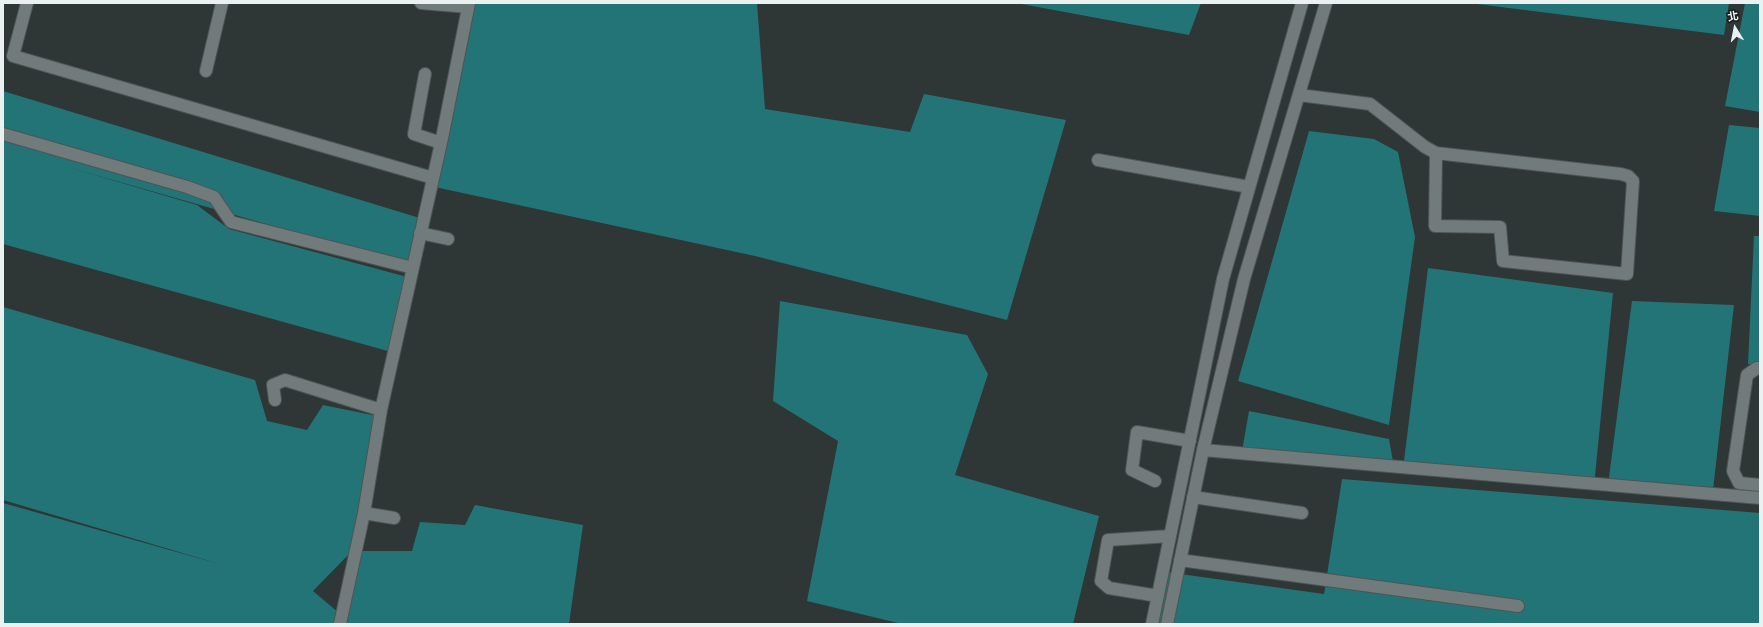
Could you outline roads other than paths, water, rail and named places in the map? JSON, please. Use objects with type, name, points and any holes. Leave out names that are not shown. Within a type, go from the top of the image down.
[{"type":"street","points":[[27,3],[13,56],[433,178]]},
{"type":"street","points":[[206,71],[222,3]]},
{"type":"street","points":[[340,624],[364,513],[381,410],[412,268],[442,143],[469,5],[421,3]]},
{"type":"street","points":[[1152,624],[1223,278],[1302,3]]},
{"type":"street","points":[[1167,624],[1203,450],[1244,279],[1326,3]]},
{"type":"street","points":[[425,74],[414,134],[442,143]]},
{"type":"street","points":[[1299,95],[1370,104],[1436,153],[1628,176],[1634,181],[1627,274],[1503,261],[1500,227],[1435,226],[1436,153]]},
{"type":"street","points":[[3,134],[187,187],[214,197],[231,222],[412,268]]},
{"type":"street","points":[[1098,160],[1249,187]]},
{"type":"street","points":[[420,233],[448,239]]},
{"type":"street","points":[[1760,368],[1757,368],[1747,375],[1733,471],[1739,483],[1760,485]]},
{"type":"street","points":[[275,400],[273,385],[285,380],[381,410]]},
{"type":"street","points":[[1155,480],[1132,470],[1137,432],[1190,441]]},
{"type":"street","points":[[1203,450],[1760,498]]},
{"type":"street","points":[[1193,497],[1302,513]]},
{"type":"street","points":[[364,513],[394,518]]},
{"type":"street","points":[[1158,596],[1109,588],[1101,581],[1108,540],[1170,536]]},
{"type":"street","points":[[1180,560],[1518,606]]},
{"type":"water","points":[[468,3],[757,3],[765,109],[910,132],[924,94],[1066,120],[1007,320],[755,256],[430,186]]},
{"type":"water","points":[[1016,3],[1201,3],[1189,35]]},
{"type":"water","points":[[1469,3],[1729,3],[1724,35]]},
{"type":"water","points":[[1745,3],[1760,4],[1760,112],[1725,106]]},
{"type":"water","points":[[3,91],[423,219],[413,266],[64,166],[197,205],[229,229],[411,278],[395,353],[3,244]]},
{"type":"water","points":[[1729,125],[1760,128],[1760,216],[1714,211]]},
{"type":"water","points":[[1309,131],[1374,139],[1398,152],[1415,237],[1389,425],[1238,381]]},
{"type":"water","points":[[1754,236],[1760,236],[1760,365],[1748,364]]},
{"type":"water","points":[[1428,268],[1613,293],[1594,486],[1403,469]]},
{"type":"water","points":[[780,301],[967,335],[988,374],[955,475],[1099,516],[1073,624],[902,624],[807,601],[838,441],[773,401]]},
{"type":"water","points":[[1632,301],[1734,305],[1713,490],[1608,485]]},
{"type":"water","points":[[3,307],[255,380],[267,421],[307,430],[323,405],[382,417],[353,551],[412,551],[420,522],[465,525],[475,505],[583,525],[569,624],[3,624],[3,503],[223,565],[3,500]],"holes":[[[352,551],[339,613],[313,591]]]},
{"type":"water","points":[[1249,411],[1389,439],[1394,467],[1241,457]]},
{"type":"water","points":[[1342,479],[1760,513],[1760,624],[1156,624],[1166,572],[1324,594]]}]
